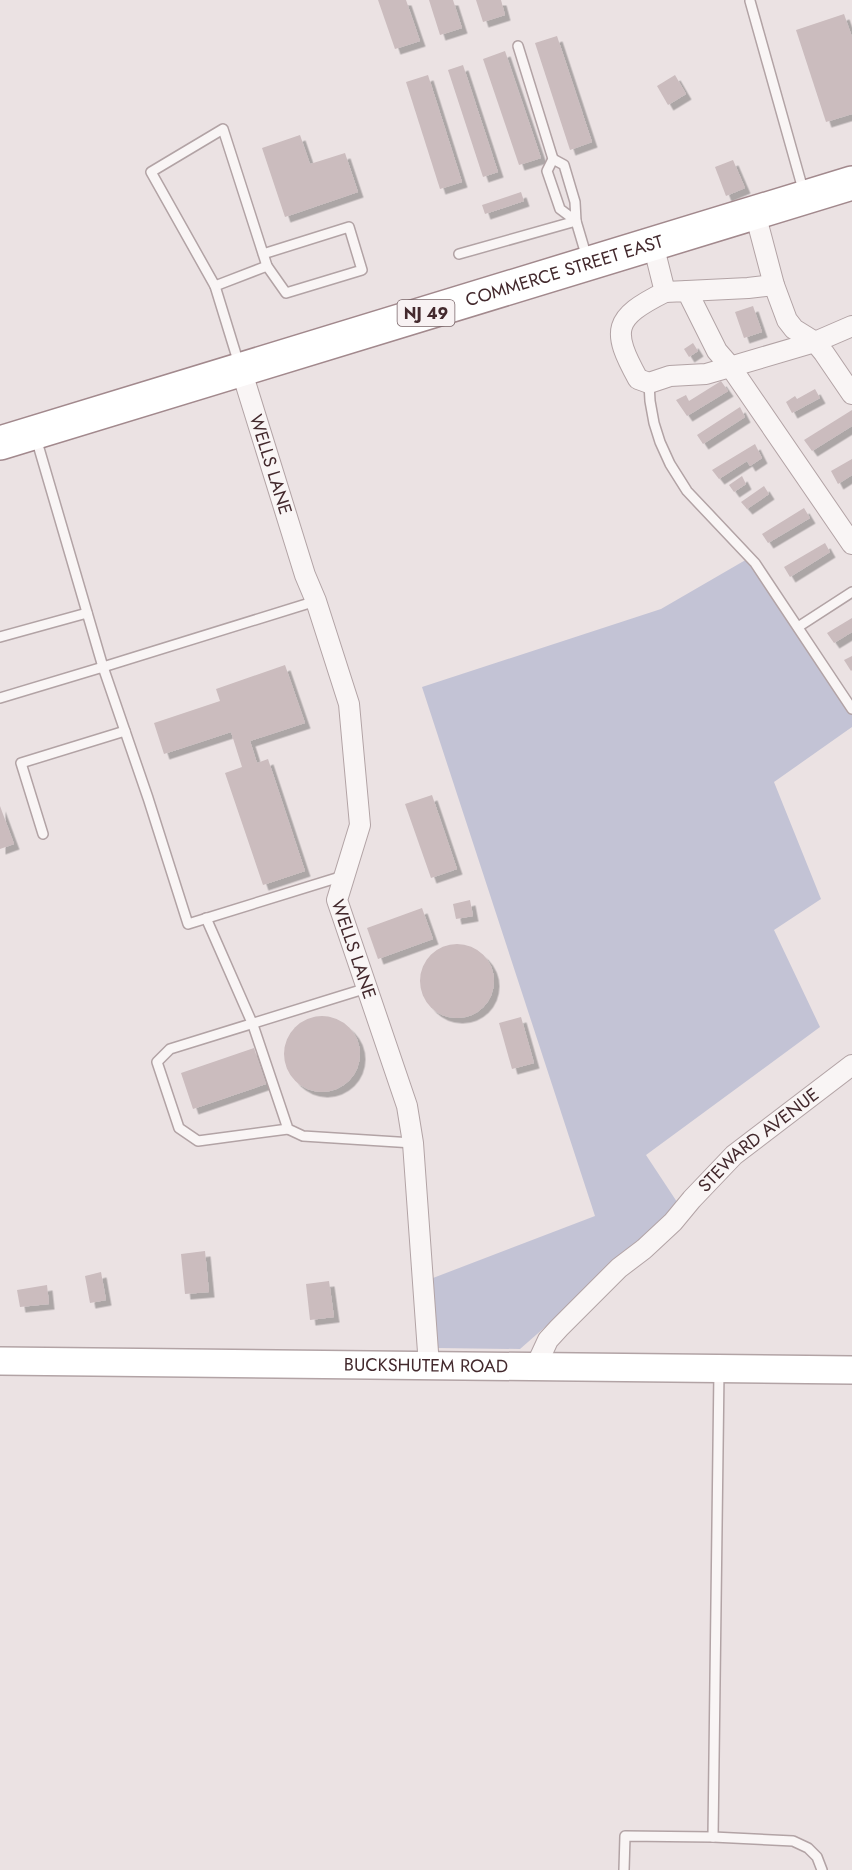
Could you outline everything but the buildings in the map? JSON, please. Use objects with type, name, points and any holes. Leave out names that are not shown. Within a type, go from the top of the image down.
[{"type":"highway","name":"COMMERCE STREET EAST","points":[[0,443],[852,183]]},
{"type":"main road","name":"BUCKSHUTEM ROAD","points":[[0,1361],[852,1370]]},
{"type":"street","points":[[755,213],[774,285],[787,320],[794,329],[814,342],[824,352],[852,394]]},
{"type":"street","points":[[653,244],[665,292]]},
{"type":"street","points":[[774,285],[665,292],[640,304],[625,319],[620,333],[624,353],[638,380],[649,383],[670,376],[706,374],[814,342],[852,326]]},
{"type":"street","points":[[687,291],[717,351],[730,366],[852,544]]},
{"type":"street","name":"WELLS LANE","points":[[241,369],[296,548],[349,704],[360,825],[337,900],[407,1106],[413,1143],[429,1366]]},
{"type":"street","name":"STEWARD AVENUE","points":[[535,1368],[548,1340],[559,1328],[619,1268],[673,1222],[734,1155],[852,1065]]},
{"type":"lane","points":[[750,1],[805,198]]},
{"type":"lane","points":[[518,46],[553,159],[547,171],[560,209],[576,221]]},
{"type":"lane","points":[[241,369],[215,286],[151,172],[223,129],[263,254],[267,266],[286,293],[362,270],[349,227],[263,254]]},
{"type":"lane","points":[[553,159],[564,165],[575,202],[576,221],[589,263]]},
{"type":"lane","points":[[459,254],[576,221]]},
{"type":"lane","points":[[215,286],[267,266]]},
{"type":"lane","points":[[649,383],[654,423],[670,465],[687,491],[755,563],[852,710]]},
{"type":"lane","points":[[34,433],[103,667],[188,924],[345,875]]},
{"type":"lane","points":[[798,627],[852,592]]},
{"type":"lane","points":[[0,698],[315,602]]},
{"type":"lane","points":[[0,638],[87,613]]},
{"type":"lane","points":[[43,834],[21,763],[125,731]]},
{"type":"lane","points":[[206,918],[253,1025],[288,1129]]},
{"type":"lane","points":[[367,988],[170,1049],[157,1062],[179,1128],[198,1141],[288,1129],[303,1136],[413,1143]]},
{"type":"lane","points":[[713,1837],[719,1369]]},
{"type":"lane","points":[[624,1870],[625,1836],[793,1841],[808,1848],[818,1857],[822,1870]]},
{"type":"shaded area","points":[[749,558],[852,711],[852,727],[774,782],[821,899],[774,930],[820,1027],[646,1155],[681,1208],[520,1349],[437,1348],[433,1278],[595,1216],[422,687],[661,609]]}]
